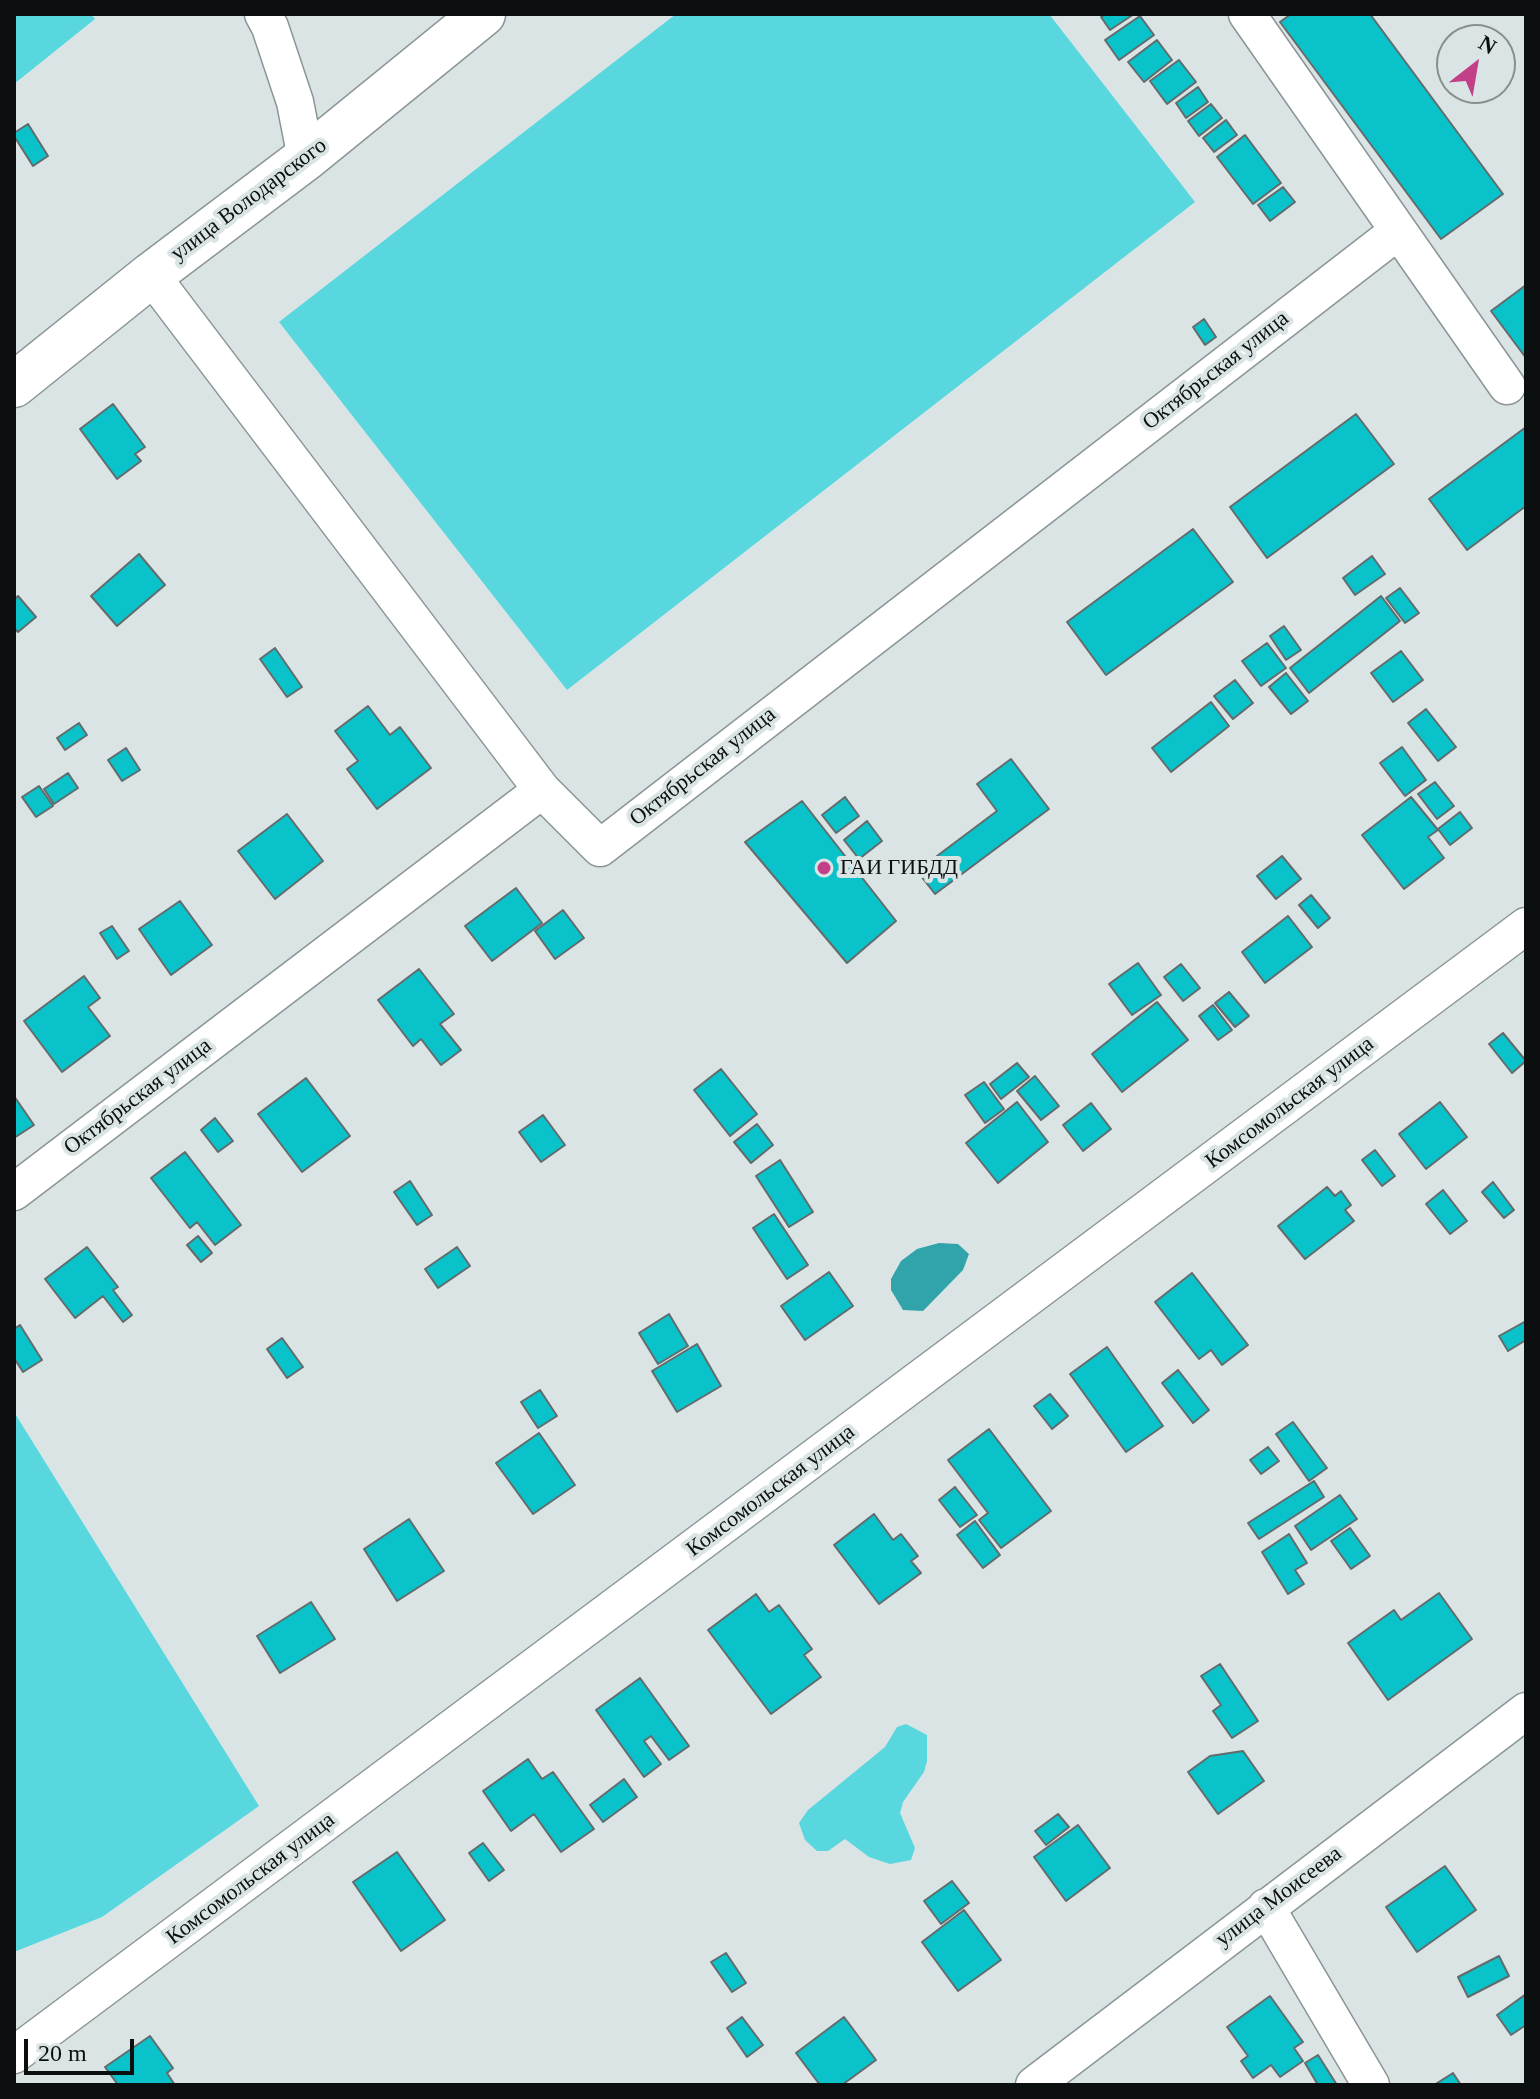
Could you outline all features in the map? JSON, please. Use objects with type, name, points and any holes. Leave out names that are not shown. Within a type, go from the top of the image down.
[{"type":"street","points":[[263,14],[295,102],[306,158]]},
{"type":"street","name":"улица Володарского","points":[[14,385],[151,275],[306,158],[483,14]]},
{"type":"street","points":[[1247,14],[1507,386]]},
{"type":"street","name":"Октябрьская улица","points":[[14,1192],[542,790],[600,848],[1397,232]]},
{"type":"street","points":[[151,275],[542,790]]},
{"type":"street","name":"Комсомольская улица","points":[[14,2055],[1526,926]]},
{"type":"street","name":"улица Моисеева","points":[[1034,2085],[1526,1711]]},
{"type":"street","points":[[1266,1907],[1371,2085]]},
{"type":"shaded area","points":[[14,14],[91,14],[95,19],[14,84]]},
{"type":"shaded area","points":[[676,14],[1049,14],[1195,202],[567,690],[279,322]]},
{"type":"shaded area","points":[[939,1243],[958,1244],[969,1254],[963,1270],[923,1311],[903,1310],[891,1290],[891,1279],[901,1261],[917,1249]]},
{"type":"shaded area","points":[[14,1412],[259,1806],[102,1917],[14,1952]]},
{"type":"shaded area","points":[[906,1724],[927,1735],[924,1772],[903,1802],[900,1813],[915,1848],[911,1860],[890,1864],[869,1857],[845,1839],[828,1851],[817,1851],[805,1840],[799,1823],[808,1810],[885,1747],[897,1727]]},
{"type":"building","points":[[1106,14],[1134,14],[1110,30],[1101,17]]},
{"type":"building","points":[[1291,14],[1370,14],[1503,194],[1441,239],[1280,22]]},
{"type":"building","points":[[1140,16],[1154,35],[1119,60],[1105,40]]},
{"type":"building","points":[[1157,40],[1172,60],[1144,82],[1128,62]]},
{"type":"building","points":[[1179,60],[1196,82],[1167,104],[1150,81]]},
{"type":"building","points":[[1198,87],[1208,102],[1186,118],[1176,103]]},
{"type":"building","points":[[1211,104],[1222,118],[1199,136],[1188,121]]},
{"type":"building","points":[[1226,120],[1237,135],[1214,152],[1203,138]]},
{"type":"building","points":[[28,124],[48,156],[33,166],[14,136]]},
{"type":"building","points":[[1245,135],[1281,183],[1253,204],[1217,157]]},
{"type":"building","points":[[1283,187],[1295,202],[1270,221],[1258,205]]},
{"type":"building","points":[[1526,285],[1526,358],[1491,311]]},
{"type":"building","points":[[1204,319],[1216,337],[1205,345],[1193,327]]},
{"type":"building","points":[[113,404],[145,447],[135,454],[141,461],[117,479],[80,429]]},
{"type":"building","points":[[1356,414],[1394,464],[1267,558],[1230,507]]},
{"type":"building","points":[[1526,427],[1526,506],[1467,550],[1429,499]]},
{"type":"building","points":[[1193,529],[1233,582],[1106,675],[1067,622]]},
{"type":"building","points":[[139,554],[165,585],[117,626],[91,596]]},
{"type":"building","points":[[1372,556],[1385,574],[1355,595],[1343,578]]},
{"type":"building","points":[[1400,588],[1419,613],[1405,623],[1386,598]]},
{"type":"building","points":[[18,596],[36,617],[18,632],[14,628],[14,600]]},
{"type":"building","points":[[1381,596],[1400,621],[1309,693],[1290,668]]},
{"type":"building","points":[[1284,626],[1301,650],[1286,660],[1270,636]]},
{"type":"building","points":[[1267,643],[1286,668],[1261,686],[1242,661]]},
{"type":"building","points":[[275,648],[302,687],[287,697],[260,659]]},
{"type":"building","points":[[1401,651],[1423,680],[1393,702],[1371,673]]},
{"type":"building","points":[[1286,673],[1308,701],[1291,714],[1269,687]]},
{"type":"building","points":[[1235,680],[1253,703],[1233,719],[1214,696]]},
{"type":"building","points":[[1211,702],[1229,726],[1171,772],[1152,748]]},
{"type":"building","points":[[368,706],[390,735],[400,727],[431,768],[377,809],[347,769],[358,761],[335,731]]},
{"type":"building","points":[[1426,709],[1456,747],[1438,761],[1408,723]]},
{"type":"building","points":[[79,723],[87,735],[65,750],[57,738]]},
{"type":"building","points":[[1402,747],[1426,780],[1405,796],[1380,763]]},
{"type":"building","points":[[126,748],[140,770],[122,781],[108,760]]},
{"type":"building","points":[[1011,759],[1049,809],[935,894],[917,871],[997,811],[977,784]]},
{"type":"building","points":[[68,773],[78,788],[54,804],[44,789]]},
{"type":"building","points":[[1435,782],[1454,806],[1437,819],[1418,794]]},
{"type":"building","points":[[39,786],[53,806],[36,817],[22,797]]},
{"type":"building","points":[[845,797],[859,816],[836,833],[822,815]]},
{"type":"building","points":[[1411,797],[1438,830],[1428,837],[1444,858],[1404,889],[1362,835]]},
{"type":"building","points":[[802,801],[896,921],[847,963],[745,842]]},
{"type":"building","points":[[1460,812],[1472,828],[1450,845],[1438,829]]},
{"type":"building","points":[[287,814],[323,861],[275,899],[238,851]]},
{"type":"building","points":[[867,821],[882,841],[859,859],[844,840]]},
{"type":"building","points":[[1282,856],[1301,879],[1276,899],[1257,876]]},
{"type":"building","points":[[516,888],[542,923],[492,961],[465,926]]},
{"type":"building","points":[[1311,895],[1330,918],[1318,928],[1299,905]]},
{"type":"building","points":[[180,901],[212,945],[171,975],[139,929]]},
{"type":"building","points":[[563,910],[584,938],[555,959],[535,931]]},
{"type":"building","points":[[1288,916],[1312,947],[1265,983],[1242,952]]},
{"type":"building","points":[[112,926],[129,951],[117,959],[100,933]]},
{"type":"building","points":[[1138,963],[1161,995],[1132,1015],[1109,984]]},
{"type":"building","points":[[1181,964],[1200,988],[1183,1001],[1164,977]]},
{"type":"building","points":[[419,969],[454,1014],[440,1024],[461,1050],[441,1065],[421,1039],[413,1046],[378,1000]]},
{"type":"building","points":[[84,976],[100,998],[88,1007],[110,1036],[62,1072],[24,1021]]},
{"type":"building","points":[[1229,992],[1249,1016],[1235,1027],[1215,1003]]},
{"type":"building","points":[[1157,1002],[1188,1040],[1122,1092],[1092,1054]]},
{"type":"building","points":[[1213,1005],[1232,1030],[1218,1040],[1199,1016]]},
{"type":"building","points":[[1503,1033],[1526,1061],[1512,1073],[1489,1044]]},
{"type":"building","points":[[1017,1063],[1029,1077],[1001,1099],[990,1084]]},
{"type":"building","points":[[721,1069],[757,1114],[730,1136],[694,1090]]},
{"type":"building","points":[[1035,1076],[1059,1106],[1041,1120],[1017,1091]]},
{"type":"building","points":[[306,1078],[350,1136],[302,1172],[258,1114]]},
{"type":"building","points":[[984,1082],[1004,1109],[985,1123],[965,1095]]},
{"type":"building","points":[[14,1096],[34,1125],[14,1138]]},
{"type":"building","points":[[1017,1102],[1048,1142],[998,1183],[966,1143]]},
{"type":"building","points":[[1440,1102],[1467,1137],[1426,1169],[1399,1134]]},
{"type":"building","points":[[1091,1103],[1111,1129],[1083,1151],[1063,1125]]},
{"type":"building","points":[[543,1115],[565,1145],[541,1162],[519,1132]]},
{"type":"building","points":[[215,1118],[233,1141],[218,1152],[201,1130]]},
{"type":"building","points":[[757,1124],[773,1145],[751,1163],[734,1142]]},
{"type":"building","points":[[1375,1150],[1395,1176],[1382,1186],[1362,1160]]},
{"type":"building","points":[[185,1152],[241,1225],[215,1245],[197,1222],[190,1228],[151,1178]]},
{"type":"building","points":[[780,1160],[813,1212],[789,1227],[756,1176]]},
{"type":"building","points":[[410,1181],[432,1215],[417,1225],[394,1192]]},
{"type":"building","points":[[1493,1182],[1514,1210],[1504,1218],[1482,1192]]},
{"type":"building","points":[[1327,1187],[1335,1196],[1341,1191],[1351,1205],[1345,1210],[1354,1221],[1305,1259],[1278,1226]]},
{"type":"building","points":[[1443,1190],[1467,1221],[1450,1234],[1426,1204]]},
{"type":"building","points":[[774,1214],[808,1265],[787,1279],[753,1228]]},
{"type":"building","points":[[198,1236],[212,1253],[201,1262],[187,1245]]},
{"type":"building","points":[[87,1247],[118,1287],[113,1290],[132,1315],[123,1322],[103,1296],[75,1318],[45,1279]]},
{"type":"building","points":[[457,1247],[470,1266],[438,1288],[425,1269]]},
{"type":"building","points":[[829,1272],[853,1306],[805,1340],[781,1306]]},
{"type":"building","points":[[1192,1273],[1248,1345],[1222,1365],[1211,1350],[1199,1359],[1155,1302]]},
{"type":"building","points":[[669,1314],[688,1346],[658,1364],[639,1333]]},
{"type":"building","points":[[1526,1321],[1526,1340],[1508,1351],[1499,1336]]},
{"type":"building","points":[[20,1325],[42,1360],[23,1372],[14,1358],[14,1329]]},
{"type":"building","points":[[282,1338],[303,1367],[287,1378],[267,1349]]},
{"type":"building","points":[[697,1344],[721,1386],[677,1412],[652,1371]]},
{"type":"building","points":[[1107,1347],[1163,1426],[1126,1452],[1070,1374]]},
{"type":"building","points":[[1178,1370],[1209,1410],[1193,1423],[1162,1383]]},
{"type":"building","points":[[540,1390],[557,1416],[538,1428],[521,1402]]},
{"type":"building","points":[[1050,1394],[1068,1416],[1052,1429],[1034,1406]]},
{"type":"building","points":[[1293,1422],[1327,1468],[1309,1481],[1276,1434]]},
{"type":"building","points":[[989,1429],[1051,1511],[1001,1548],[979,1520],[988,1513],[948,1460]]},
{"type":"building","points":[[539,1433],[575,1485],[533,1514],[496,1463]]},
{"type":"building","points":[[1268,1447],[1279,1461],[1261,1474],[1250,1460]]},
{"type":"building","points":[[1314,1481],[1324,1497],[1259,1539],[1248,1523]]},
{"type":"building","points":[[955,1487],[977,1515],[960,1527],[939,1500]]},
{"type":"building","points":[[1340,1495],[1357,1519],[1311,1550],[1295,1526]]},
{"type":"building","points":[[874,1514],[893,1540],[901,1534],[918,1556],[911,1561],[921,1573],[879,1604],[834,1545]]},
{"type":"building","points":[[409,1519],[444,1571],[397,1601],[364,1549]]},
{"type":"building","points":[[975,1521],[1000,1555],[983,1568],[957,1535]]},
{"type":"building","points":[[1350,1528],[1370,1556],[1351,1569],[1331,1541]]},
{"type":"building","points":[[1289,1534],[1307,1563],[1295,1570],[1304,1584],[1288,1594],[1262,1552]]},
{"type":"building","points":[[1439,1593],[1472,1639],[1388,1700],[1348,1643],[1394,1610],[1401,1620]]},
{"type":"building","points":[[756,1594],[769,1612],[779,1605],[812,1649],[804,1655],[821,1677],[771,1714],[708,1630]]},
{"type":"building","points":[[311,1602],[335,1639],[280,1673],[257,1636]]},
{"type":"building","points":[[1220,1664],[1258,1721],[1232,1738],[1213,1711],[1221,1705],[1201,1676]]},
{"type":"building","points":[[640,1678],[689,1746],[669,1760],[651,1736],[644,1741],[661,1764],[644,1777],[596,1710]]},
{"type":"building","points":[[1243,1751],[1264,1781],[1218,1814],[1188,1772],[1210,1756]]},
{"type":"building","points":[[528,1759],[542,1779],[553,1772],[594,1829],[561,1852],[534,1814],[511,1831],[483,1791]]},
{"type":"building","points":[[624,1779],[637,1797],[603,1822],[590,1805]]},
{"type":"building","points":[[1058,1814],[1069,1827],[1046,1845],[1035,1831]]},
{"type":"building","points":[[1078,1825],[1110,1868],[1066,1901],[1034,1857]]},
{"type":"building","points":[[483,1843],[504,1870],[489,1881],[469,1853]]},
{"type":"building","points":[[397,1852],[445,1920],[401,1951],[353,1882]]},
{"type":"building","points":[[1445,1866],[1476,1910],[1417,1952],[1386,1907]]},
{"type":"building","points":[[952,1881],[969,1903],[941,1924],[924,1901]]},
{"type":"building","points":[[964,1910],[1001,1960],[958,1991],[922,1942]]},
{"type":"building","points":[[726,1953],[746,1983],[732,1992],[711,1962]]},
{"type":"building","points":[[1499,1956],[1509,1976],[1468,1997],[1458,1977]]},
{"type":"building","points":[[1526,1994],[1526,2025],[1511,2035],[1497,2015]]},
{"type":"building","points":[[1270,1996],[1303,2042],[1294,2048],[1303,2061],[1280,2077],[1271,2065],[1253,2078],[1241,2061],[1248,2056],[1227,2027]]},
{"type":"building","points":[[742,2017],[763,2045],[747,2057],[727,2028]]},
{"type":"building","points":[[844,2017],[876,2060],[842,2085],[820,2085],[796,2053]]},
{"type":"building","points":[[150,2036],[173,2068],[167,2073],[175,2085],[118,2085],[105,2067]]},
{"type":"building","points":[[1318,2055],[1337,2085],[1318,2085],[1305,2063]]},
{"type":"building","points":[[1453,2073],[1461,2085],[1434,2085]]},
{"type":"place","name":"ГАИ ГИБДД","points":[[824,868]]}]
